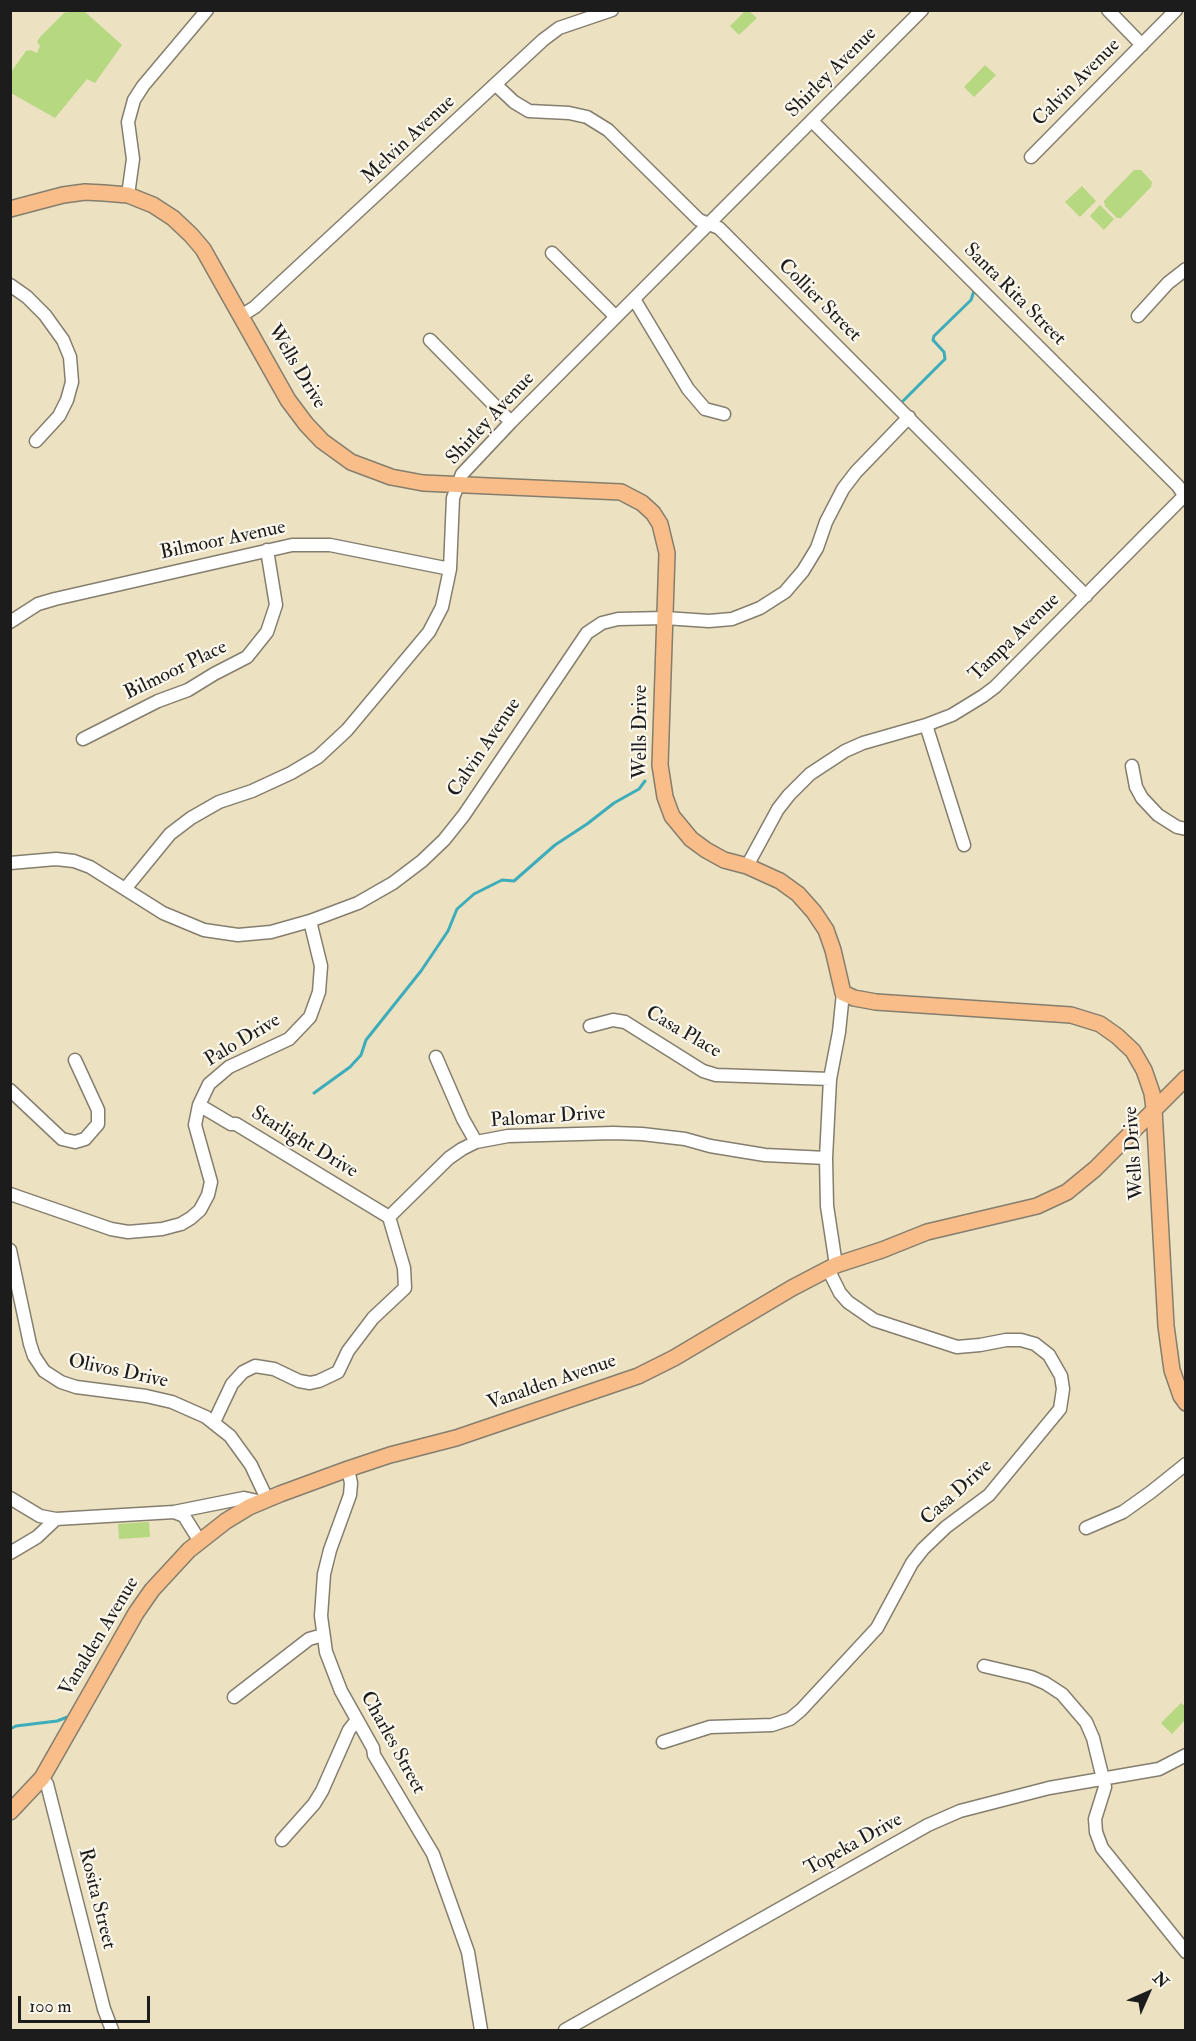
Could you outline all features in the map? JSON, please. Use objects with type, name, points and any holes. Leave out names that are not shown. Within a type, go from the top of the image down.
[{"type":"main road","name":"Wells Drive","points":[[10,209],[63,195],[85,192],[128,195],[153,205],[173,218],[203,249],[288,400],[306,424],[335,452],[351,462],[390,477],[423,483],[608,490],[621,492],[642,503],[660,524],[666,542],[660,765],[665,797],[672,816],[691,838],[724,860],[747,866],[780,881],[798,894],[826,930],[843,993],[854,998],[876,1002],[1071,1015],[1100,1024],[1133,1051],[1144,1070],[1152,1093],[1166,1326],[1172,1370],[1185,1403]]},
{"type":"main road","name":"Vanalden Avenue","points":[[10,1812],[42,1778],[136,1613],[152,1590],[173,1565],[200,1540],[234,1517],[265,1501],[348,1469],[390,1455],[456,1438],[638,1376],[697,1345],[792,1288],[832,1267],[927,1232],[1037,1206],[1067,1192],[1095,1169],[1185,1078]]},
{"type":"street","points":[[128,195],[133,166],[129,122],[134,100],[143,86],[207,10]]},
{"type":"street","name":"Melvin Avenue","points":[[241,316],[255,307],[543,40],[559,28],[612,10]]},
{"type":"street","name":"Shirley Avenue","points":[[125,889],[170,834],[191,818],[219,802],[252,791],[291,773],[318,757],[347,730],[429,632],[442,607],[450,569],[453,498],[462,474],[922,10]]},
{"type":"street","points":[[1108,10],[1142,45]]},
{"type":"street","name":"Calvin Avenue","points":[[1031,157],[1176,10]]},
{"type":"street","name":"Collier Street","points":[[496,85],[514,102],[529,111],[569,113],[587,117],[603,126],[699,219],[718,228],[1086,596]]},
{"type":"street","name":"Santa Rita Street","points":[[812,121],[1178,486],[1185,496]]},
{"type":"street","points":[[552,253],[616,317]]},
{"type":"street","points":[[1138,316],[1168,283],[1185,269]]},
{"type":"street","points":[[10,285],[27,297],[45,315],[63,340],[70,357],[72,382],[67,400],[59,416],[36,441]]},
{"type":"street","points":[[634,299],[688,389],[705,409],[724,414]]},
{"type":"street","points":[[430,340],[512,422]]},
{"type":"street","name":"Calvin Avenue","points":[[10,863],[56,859],[74,861],[90,867],[163,913],[204,930],[238,935],[271,932],[310,921],[358,903],[393,883],[422,861],[444,840],[464,815],[587,633],[602,623],[618,619],[665,618],[709,621],[732,619],[760,608],[785,592],[803,571],[817,548],[826,522],[843,489],[856,472],[909,417]]},
{"type":"street","name":"Tampa Avenue","points":[[747,866],[778,809],[810,774],[845,751],[862,743],[926,725],[968,706],[995,687],[1185,496]]},
{"type":"street","name":"Bilmoor Avenue","points":[[10,622],[38,604],[56,599],[292,545],[330,545],[450,569]]},
{"type":"street","name":"Bilmoor Place","points":[[83,739],[158,701],[188,690],[247,657],[267,632],[276,605],[267,550]]},
{"type":"street","points":[[926,725],[964,845]]},
{"type":"street","points":[[1132,766],[1136,787],[1142,798],[1158,814],[1177,827],[1185,829]]},
{"type":"street","name":"Palo Drive","points":[[10,1194],[111,1229],[128,1232],[162,1229],[181,1224],[200,1210],[208,1195],[211,1182],[195,1125],[199,1105],[209,1084],[218,1075],[289,1039],[310,1017],[319,992],[321,966],[310,921]]},
{"type":"street","name":"Casa Drive","points":[[663,1742],[710,1727],[772,1725],[790,1719],[801,1710],[876,1628],[912,1563],[923,1549],[946,1527],[989,1495],[1059,1409],[1063,1389],[1061,1376],[1049,1355],[1035,1344],[1021,1340],[1006,1340],[957,1347],[874,1320],[848,1302],[840,1293],[832,1267],[826,1206],[826,1158],[830,1079],[839,1032],[843,993]]},
{"type":"street","name":"Casa Place","points":[[590,1026],[613,1020],[626,1023],[703,1071],[716,1075],[830,1079]]},
{"type":"street","points":[[436,1057],[463,1119],[476,1142]]},
{"type":"street","points":[[10,1090],[62,1139],[75,1142],[85,1139],[98,1124],[98,1110],[75,1060]]},
{"type":"street","name":"Starlight Drive","points":[[199,1105],[231,1124],[236,1124],[389,1217]]},
{"type":"street","name":"Palomar Drive","points":[[389,1217],[449,1158],[476,1142],[508,1136],[642,1134],[685,1139],[710,1146],[765,1155],[826,1158]]},
{"type":"street","points":[[214,1422],[232,1384],[243,1372],[255,1366],[274,1369],[299,1381],[310,1383],[319,1382],[338,1371],[348,1352],[373,1318],[405,1288],[404,1268],[389,1217]]},
{"type":"street","name":"Olivos Drive","points":[[10,1250],[30,1344],[34,1356],[44,1371],[61,1382],[76,1386],[120,1391],[172,1402],[214,1422],[230,1436],[251,1465],[265,1501]]},
{"type":"street","points":[[1086,1528],[1123,1512],[1185,1464]]},
{"type":"street","name":"Charles Street","points":[[348,1469],[351,1483],[350,1495],[330,1550],[324,1574],[322,1606],[326,1652],[333,1674],[373,1748],[374,1755],[433,1854],[468,1953],[481,2031]]},
{"type":"street","points":[[10,1498],[40,1516],[56,1519],[174,1512],[244,1498],[265,1501]]},
{"type":"street","points":[[174,1512],[184,1516],[200,1540]]},
{"type":"street","points":[[10,1553],[37,1537],[56,1519]]},
{"type":"street","points":[[234,1697],[309,1639],[323,1635]]},
{"type":"street","points":[[984,1666],[1031,1677],[1045,1683],[1062,1694],[1086,1722],[1094,1738],[1105,1787],[1095,1819],[1096,1832],[1102,1848],[1185,1952]]},
{"type":"street","points":[[282,1840],[314,1804],[357,1720]]},
{"type":"street","name":"Topeka Drive","points":[[565,2031],[928,1825],[960,1812],[1049,1788],[1159,1769],[1185,1755]]},
{"type":"street","name":"Rosita Street","points":[[42,1778],[47,1784],[104,2009],[112,2031]]},
{"type":"green space","points":[[84,11],[122,45],[95,83],[87,79],[55,118],[11,93],[11,72],[26,51],[37,53],[40,46],[37,42],[40,37],[65,12]]},
{"type":"green space","points":[[745,11],[749,11],[757,18],[739,35],[730,26]]},
{"type":"green space","points":[[985,65],[996,75],[974,97],[964,87]]},
{"type":"green space","points":[[1134,170],[1141,170],[1152,182],[1151,187],[1121,218],[1117,218],[1105,206],[1104,201]]},
{"type":"green space","points":[[1082,186],[1096,201],[1080,217],[1065,202]]},
{"type":"green space","points":[[1100,205],[1114,219],[1104,230],[1090,216]]},
{"type":"green space","points":[[149,1522],[150,1537],[119,1539],[118,1524]]},
{"type":"green space","points":[[1181,1703],[1185,1706],[1185,1720],[1172,1734],[1161,1723]]},
{"type":"waterway","points":[[899,405],[945,359],[944,352],[933,340],[934,336],[971,300],[974,291]]},
{"type":"waterway","points":[[314,1093],[350,1067],[361,1055],[366,1040],[421,971],[448,931],[457,909],[474,894],[502,880],[514,881],[555,845],[614,803],[639,789],[645,781]]},
{"type":"waterway","points":[[10,1729],[16,1726],[57,1721],[70,1716]]}]
